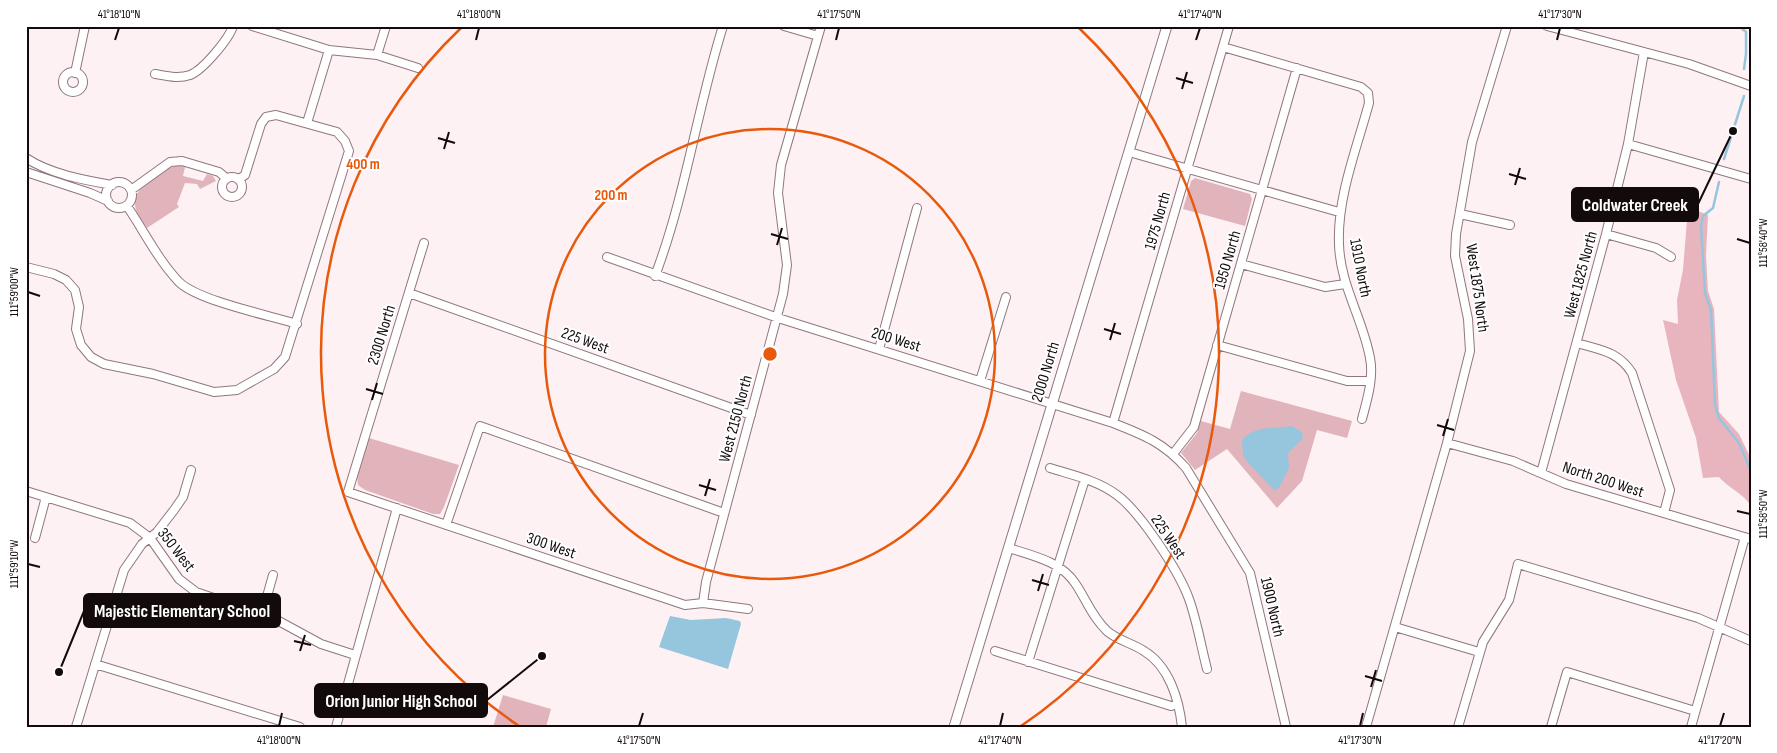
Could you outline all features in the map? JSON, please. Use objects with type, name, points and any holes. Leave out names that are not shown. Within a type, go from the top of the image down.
[{"type":"street","points":[[75,72],[85,26]]},
{"type":"street","points":[[155,74],[173,77],[191,74],[211,57],[230,35],[233,26]]},
{"type":"street","points":[[252,26],[329,50],[377,55],[418,68]]},
{"type":"street","points":[[377,55],[386,26]]},
{"type":"street","points":[[655,276],[677,210],[703,94],[723,26]]},
{"type":"street","points":[[784,26],[818,36]]},
{"type":"street","name":"West 2150 North","points":[[703,604],[706,582],[724,513],[778,318],[787,265],[778,193],[781,165],[820,26]]},
{"type":"street","name":"2000 North","points":[[954,727],[1167,26]]},
{"type":"street","name":"1975 North","points":[[1113,423],[1229,26]]},
{"type":"street","name":"West 1875 North","points":[[1366,727],[1447,443],[1470,351],[1470,327],[1455,256],[1472,142],[1507,26]]},
{"type":"street","points":[[1547,26],[1689,64],[1751,86]]},
{"type":"street","points":[[1223,47],[1297,68]]},
{"type":"street","points":[[306,123],[329,50]]},
{"type":"street","name":"West 1825 North","points":[[1541,473],[1606,234],[1628,144],[1644,52]]},
{"type":"street","name":"1910 North","points":[[1297,68],[1361,87],[1368,93],[1369,103],[1339,212],[1339,246],[1345,284],[1370,359],[1370,381],[1362,419]]},
{"type":"street","name":"1950 North","points":[[1173,454],[1194,427],[1297,68]]},
{"type":"street","points":[[26,267],[54,274],[66,280],[76,290],[79,307],[76,329],[80,345],[91,357],[104,364],[153,374],[214,392],[237,390],[274,369],[285,357],[297,324],[349,151],[345,141],[337,132],[276,115],[266,117],[261,124],[245,175],[239,179]]},
{"type":"street","points":[[1628,144],[1751,179]]},
{"type":"street","points":[[1129,152],[1339,212]]},
{"type":"street","points":[[26,158],[56,171],[112,185],[121,182],[132,190]]},
{"type":"street","points":[[132,190],[160,168],[182,161],[219,172],[226,178]]},
{"type":"street","points":[[26,172],[90,192],[119,209],[127,206],[132,198],[132,190]]},
{"type":"street","points":[[233,176],[239,179],[242,191],[238,195],[231,197],[222,190],[222,184],[226,178],[233,176]]},
{"type":"street","points":[[108,201],[107,192],[112,185]]},
{"type":"street","points":[[127,206],[168,269],[181,283],[201,295],[297,324]]},
{"type":"street","points":[[880,349],[918,208]]},
{"type":"street","points":[[1460,214],[1510,225]]},
{"type":"street","points":[[1606,234],[1656,248],[1671,257]]},
{"type":"street","name":"2300 North","points":[[348,492],[424,242]]},
{"type":"street","name":"200 West","points":[[607,257],[655,276],[778,318],[1113,423],[1150,437],[1173,454]]},
{"type":"street","points":[[1241,264],[1325,287],[1345,284]]},
{"type":"street","name":"225 West","points":[[409,293],[751,416]]},
{"type":"street","points":[[980,381],[1006,297]]},
{"type":"street","points":[[1577,343],[1613,354],[1624,360],[1632,373],[1670,490],[1664,513]]},
{"type":"street","points":[[1217,345],[1347,381],[1370,381]]},
{"type":"street","points":[[446,525],[480,426],[724,513]]},
{"type":"street","name":"North 200 West","points":[[1447,443],[1513,461],[1566,484],[1748,538]]},
{"type":"street","name":"1900 North","points":[[1173,454],[1186,468],[1250,573],[1286,727]]},
{"type":"street","name":"225 West","points":[[1050,468],[1085,479],[1118,495],[1152,535],[1188,598],[1207,669]]},
{"type":"street","points":[[76,727],[124,570],[142,544],[150,538],[183,497],[191,470]]},
{"type":"street","points":[[1028,662],[1085,479]]},
{"type":"street","name":"350 West","points":[[26,492],[121,519],[144,532],[179,579],[196,592],[262,614],[321,644],[355,655]]},
{"type":"street","name":"300 West","points":[[348,492],[685,605],[703,604],[748,608]]},
{"type":"street","points":[[35,538],[46,497]]},
{"type":"street","points":[[336,727],[397,508]]},
{"type":"street","points":[[1691,727],[1719,628],[1748,538]]},
{"type":"street","points":[[1009,548],[1044,559],[1058,566],[1074,582],[1091,612],[1109,633],[1143,650],[1154,659],[1165,673],[1177,704],[1182,727]]},
{"type":"street","points":[[1458,727],[1479,652],[1508,600],[1518,564],[1698,618],[1751,641]]},
{"type":"street","points":[[262,614],[273,575]]},
{"type":"street","points":[[1395,626],[1479,652]]},
{"type":"street","points":[[995,651],[1170,706],[1177,704]]},
{"type":"street","points":[[95,664],[300,727]]},
{"type":"street","points":[[1551,727],[1567,672],[1695,711]]},
{"type":"shaded area","points":[[179,165],[185,167],[183,176],[203,181],[207,174],[213,176],[216,181],[200,189],[197,184],[185,183],[177,204],[179,207],[147,228],[135,207],[139,191],[158,174]]},
{"type":"shaded area","points":[[1195,178],[1250,194],[1252,199],[1245,226],[1183,209],[1191,181]]},
{"type":"shaded area","points":[[1688,207],[1708,215],[1706,255],[1708,291],[1714,309],[1719,412],[1739,434],[1751,459],[1751,506],[1748,501],[1719,477],[1703,478],[1696,438],[1676,380],[1663,320],[1678,324],[1677,300],[1683,270]]},
{"type":"shaded area","points":[[1241,391],[1352,421],[1347,438],[1317,430],[1302,481],[1277,508],[1227,449],[1195,470],[1181,453],[1197,433],[1201,421],[1230,429]]},
{"type":"shaded area","points":[[369,438],[459,465],[440,514],[433,514],[365,490],[358,485],[357,476]]},
{"type":"shaded area","points":[[503,695],[551,709],[546,727],[493,727]]},
{"type":"water","points":[[1292,426],[1302,432],[1303,438],[1288,453],[1289,468],[1279,488],[1274,490],[1248,463],[1243,455],[1242,440],[1252,432],[1265,428]]},
{"type":"water","points":[[670,616],[691,620],[726,618],[740,621],[741,624],[728,669],[659,647]]},
{"type":"waterway","points":[[1739,26],[1746,32],[1744,69]]},
{"type":"waterway","points":[[1724,159],[1744,96]]},
{"type":"waterway","points":[[1719,182],[1713,208],[1703,216],[1701,226],[1705,293],[1711,310],[1715,405],[1719,418],[1739,443],[1751,471]]},
{"type":"place","name":"Coldwater Creek","points":[[1733,131]]},
{"type":"place","name":"Orion Junior High School","points":[[542,656]]},
{"type":"place","name":"Majestic Elementary School","points":[[59,672]]}]
